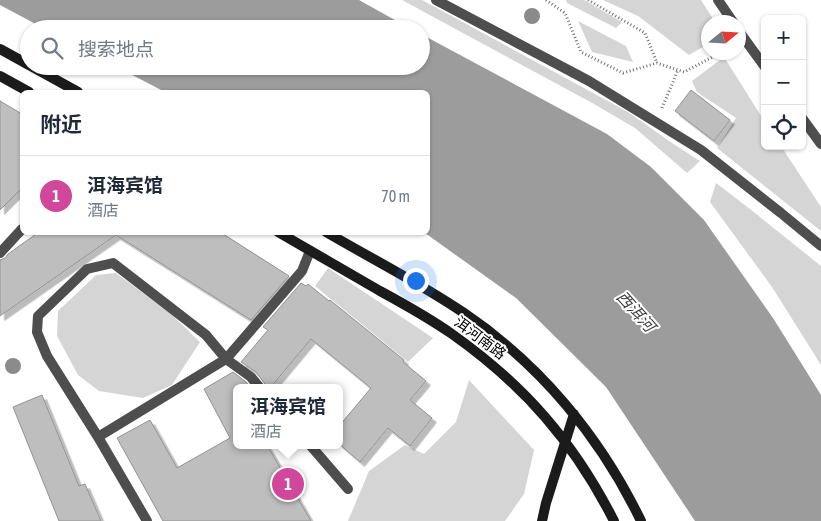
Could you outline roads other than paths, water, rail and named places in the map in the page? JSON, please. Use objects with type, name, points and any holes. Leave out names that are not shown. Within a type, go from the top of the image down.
[{"type":"main road","points":[[0,48],[20,60]]},
{"type":"main road","points":[[47,75],[74,90]]},
{"type":"main road","points":[[0,76],[25,90]]},
{"type":"main road","name":"洱河南路","points":[[283,235],[451,333],[490,363],[516,386],[565,441],[590,478],[614,521]]},
{"type":"main road","name":"洱河南路","points":[[331,235],[464,313],[532,368],[556,392],[594,440],[624,489],[640,521]]},
{"type":"main road","points":[[542,521],[574,414]]},
{"type":"street","points":[[436,0],[589,81],[701,150],[781,212],[821,246]]},
{"type":"street","points":[[718,0],[728,15]]},
{"type":"street","points":[[746,41],[761,62]]},
{"type":"street","points":[[806,123],[821,144]]},
{"type":"street","points":[[0,253],[20,231]]},
{"type":"street","points":[[98,437],[226,359],[302,270],[310,251]]},
{"type":"street","points":[[147,521],[98,437],[47,356],[37,332],[38,316],[88,269],[113,263],[206,334],[226,359],[251,377],[257,384]]},
{"type":"street","points":[[313,449],[348,489]]},
{"type":"water","points":[[0,0],[359,0],[395,20],[28,20],[0,5]]},
{"type":"water","name":"西洱河","points":[[430,39],[607,134],[651,167],[704,220],[773,318],[821,395],[821,521],[695,521],[606,387],[516,298],[428,235],[430,235],[430,90],[161,90],[132,75],[430,75]]},
{"type":"place","name":"洱海宾馆","points":[[288,484]]}]
